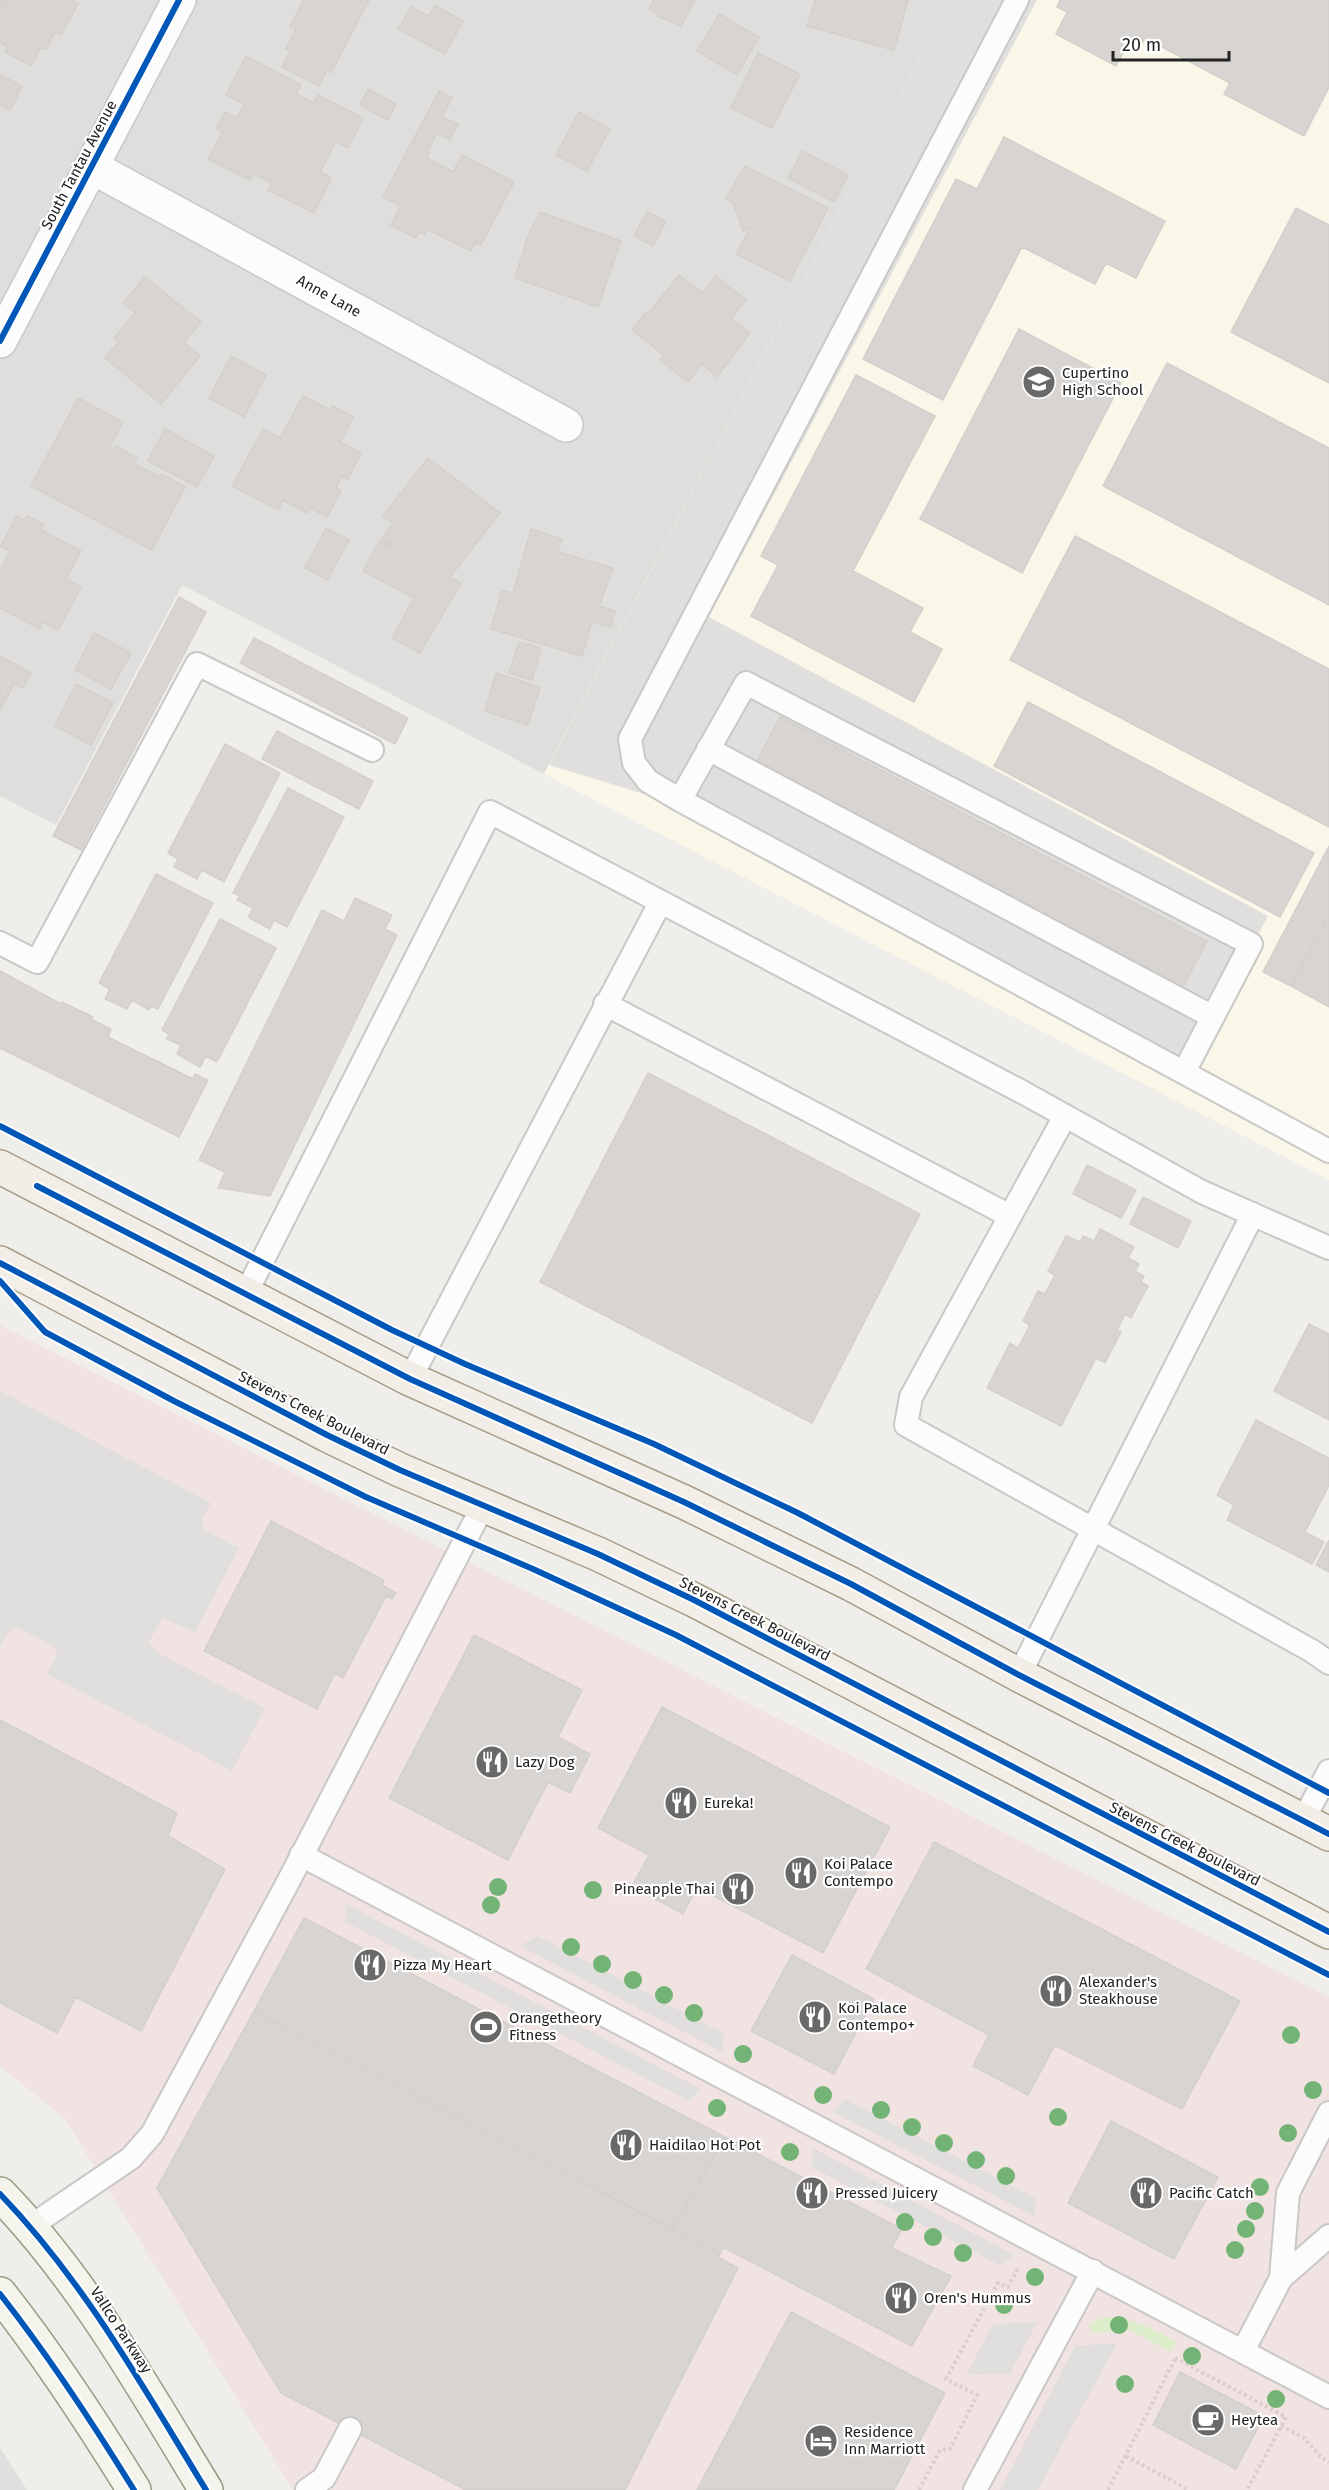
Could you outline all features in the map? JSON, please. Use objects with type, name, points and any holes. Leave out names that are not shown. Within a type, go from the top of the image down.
[{"type":"main road","points":[[0,1167],[410,1378],[695,1507],[850,1584],[1019,1675],[1316,1828]]},
{"type":"main road","name":"Stevens Creek Boulevard","points":[[0,1263],[284,1413],[400,1470],[598,1554],[694,1600],[1329,1932]]},
{"type":"main road","name":"Vallco Parkway","points":[[0,2194],[31,2226],[76,2283],[123,2354],[206,2490]]},
{"type":"main road","points":[[0,2294],[46,2353],[134,2490]]},
{"type":"street","name":"South Tantau Avenue","points":[[0,341],[178,0]]},
{"type":"street","name":"Anne Lane","points":[[92,167],[566,425]]},
{"type":"lane","points":[[1017,0],[630,739],[634,763],[648,781],[680,800],[1329,1151]]},
{"type":"lane","points":[[0,943],[38,962],[197,664],[372,750]]},
{"type":"lane","points":[[680,800],[746,683],[1251,944],[1184,1072]]},
{"type":"lane","points":[[708,749],[1213,1017]]},
{"type":"lane","points":[[245,1295],[490,812],[1065,1116],[1202,1192],[1329,1248]]},
{"type":"lane","points":[[410,1378],[660,903]]},
{"type":"lane","points":[[606,1004],[1010,1216]]},
{"type":"lane","points":[[1065,1116],[911,1397],[906,1425],[1312,1651],[1329,1663]]},
{"type":"lane","points":[[1019,1675],[1253,1214]]},
{"type":"lane","points":[[31,2226],[131,2158],[152,2134],[302,1855],[483,1506]]},
{"type":"lane","points":[[1316,1828],[1329,1772]]},
{"type":"lane","points":[[302,1855],[1329,2397]]},
{"type":"lane","points":[[1281,2278],[1288,2193],[1329,2113]]},
{"type":"lane","points":[[1243,2351],[1281,2278],[1329,2236]]},
{"type":"lane","points":[[975,2490],[1093,2271]]},
{"type":"lane","points":[[308,2490],[324,2478],[350,2429]]},
{"type":"path","points":[[919,2490],[940,2450],[950,2449],[977,2396],[946,2379],[998,2283],[1008,2287],[1023,2259]]},
{"type":"path","points":[[1108,2490],[1179,2351]]},
{"type":"path","points":[[1175,2358],[1286,2417],[1248,2490]]},
{"type":"path","points":[[1281,2426],[1304,2437],[1322,2458],[1329,2462]]},
{"type":"path","points":[[1126,2456],[1189,2490]]},
{"type":"shaded area","points":[[0,0],[950,0],[544,774],[182,585],[56,825],[0,796]]},
{"type":"shaded area","name":"Cupertino High School","points":[[950,0],[1329,0],[1329,1180],[544,774]]},
{"type":"shaded area","points":[[950,0],[1037,0],[709,617],[1268,916],[1184,1072],[704,812],[549,765]]},
{"type":"shaded area","points":[[0,1325],[1329,1997],[1329,2490],[293,2490],[65,2119],[0,2066]]},
{"type":"shaded area","points":[[0,1391],[211,1503],[203,1518],[203,1529],[239,1548],[195,1632],[163,1618],[149,1641],[156,1652],[265,1708],[232,1771],[47,1674],[56,1657],[57,1651],[52,1645],[18,1628],[8,1633],[0,1648]]},
{"type":"shaded area","points":[[346,1904],[701,2089],[689,2101],[345,1922]]},
{"type":"shaded area","points":[[538,1936],[725,2034],[722,2052],[520,1946]]},
{"type":"shaded area","points":[[845,2099],[1037,2199],[1034,2216],[833,2112]]},
{"type":"shaded area","points":[[813,2148],[1014,2255],[1001,2266],[811,2167]]},
{"type":"shaded area","points":[[1037,2322],[1010,2374],[966,2375],[993,2324]]},
{"type":"shaded area","points":[[1117,2343],[1038,2490],[1000,2490],[1075,2346]]},
{"type":"shaded area","points":[[0,2448],[27,2490],[0,2490]]},
{"type":"green space","points":[[1109,2317],[1153,2329],[1177,2342],[1171,2352],[1129,2330],[1095,2333],[1088,2327],[1096,2320]]},
{"type":"building","points":[[0,0],[72,0],[78,4],[61,35],[55,32],[46,50],[41,47],[31,66],[5,52],[8,47],[0,43]]},
{"type":"building","points":[[304,0],[369,0],[331,73],[327,70],[319,86],[282,67],[290,51],[286,49],[296,29],[290,26]]},
{"type":"building","points":[[654,0],[695,0],[681,26],[657,16],[658,14],[649,9]]},
{"type":"building","points":[[815,0],[908,0],[894,50],[807,26]]},
{"type":"building","points":[[1060,0],[1329,0],[1329,87],[1304,136],[1224,94],[1230,83],[1145,38],[1139,49],[1128,44],[1116,66],[1056,34],[1067,12],[1057,7]]},
{"type":"building","points":[[435,5],[463,21],[445,54],[398,29],[411,7],[429,16]]},
{"type":"building","points":[[719,14],[759,37],[737,75],[697,51]]},
{"type":"building","points":[[758,53],[800,74],[772,128],[731,108]]},
{"type":"building","points":[[246,56],[301,85],[296,94],[314,103],[318,95],[363,118],[348,148],[336,142],[320,172],[330,177],[330,181],[314,213],[268,190],[272,183],[254,174],[250,180],[208,159],[223,132],[216,129],[225,112],[237,118],[244,104],[226,95]]},
{"type":"building","points":[[0,75],[22,86],[10,110],[0,105]]},
{"type":"building","points":[[368,89],[396,104],[388,120],[360,105]]},
{"type":"building","points":[[439,91],[452,98],[442,117],[458,124],[450,140],[437,133],[427,152],[429,153],[427,158],[453,172],[462,155],[514,182],[481,245],[476,242],[471,251],[427,229],[424,234],[419,232],[416,238],[391,225],[401,206],[383,197]]},
{"type":"building","points":[[579,112],[610,129],[587,171],[556,155]]},
{"type":"building","points":[[1004,137],[1165,221],[1136,278],[1106,263],[1095,284],[1022,247],[943,400],[863,359],[956,179],[977,189]]},
{"type":"building","points":[[802,151],[848,175],[834,202],[788,178]]},
{"type":"building","points":[[745,166],[828,208],[790,281],[736,254],[750,228],[743,231],[733,202],[726,199]]},
{"type":"building","points":[[1296,208],[1329,225],[1329,383],[1231,332]]},
{"type":"building","points":[[540,212],[621,241],[598,307],[515,278],[528,236]]},
{"type":"building","points":[[647,212],[666,221],[653,246],[634,236]]},
{"type":"building","points":[[679,275],[702,293],[716,276],[746,300],[731,318],[750,333],[717,377],[702,364],[688,382],[660,360],[664,355],[632,330]]},
{"type":"building","points":[[145,277],[201,322],[184,342],[200,356],[161,404],[105,358],[119,342],[114,338],[135,313],[123,303]]},
{"type":"building","points":[[1019,329],[1121,383],[1022,573],[920,519]]},
{"type":"building","points":[[231,356],[266,375],[244,417],[209,398]]},
{"type":"building","points":[[1167,363],[1329,448],[1329,605],[1103,486]]},
{"type":"building","points":[[856,375],[935,416],[853,571],[923,608],[910,632],[942,649],[914,702],[751,616],[778,565],[761,556]]},
{"type":"building","points":[[303,396],[330,410],[333,406],[353,417],[340,442],[361,453],[348,479],[342,476],[336,488],[341,491],[327,517],[311,508],[307,513],[283,500],[278,510],[232,486],[263,429],[280,438]]},
{"type":"building","points":[[78,398],[123,422],[110,447],[114,450],[116,446],[137,458],[134,464],[160,477],[162,474],[185,487],[152,550],[31,486]]},
{"type":"building","points":[[165,429],[214,456],[197,487],[148,461]]},
{"type":"building","points":[[428,458],[500,513],[450,577],[461,583],[420,653],[392,638],[414,598],[363,571],[380,540],[392,547],[382,538],[393,524],[383,516]]},
{"type":"building","points":[[17,516],[25,521],[27,516],[44,524],[41,530],[81,551],[66,579],[81,587],[58,630],[43,622],[40,629],[0,608],[0,570],[10,551],[1,546]]},
{"type":"building","points":[[326,528],[349,540],[327,580],[305,568]]},
{"type":"building","points":[[531,529],[562,539],[558,552],[613,568],[599,606],[615,611],[611,627],[592,622],[582,656],[491,629],[502,590],[513,593]]},
{"type":"building","points":[[1075,536],[1329,669],[1329,827],[1010,660]]},
{"type":"building","points":[[179,597],[206,612],[81,850],[53,836]]},
{"type":"building","points":[[94,633],[131,653],[111,689],[75,670]]},
{"type":"building","points":[[254,638],[408,718],[395,744],[240,663]]},
{"type":"building","points":[[519,642],[541,648],[532,680],[509,673]]},
{"type":"building","points":[[0,656],[31,673],[23,688],[14,684],[0,710]]},
{"type":"building","points":[[496,673],[540,687],[528,725],[485,711]]},
{"type":"building","points":[[76,684],[113,703],[91,745],[55,726]]},
{"type":"building","points":[[1028,702],[1314,853],[1280,917],[994,766]]},
{"type":"building","points":[[780,717],[1207,941],[1182,989],[755,765]]},
{"type":"building","points":[[277,731],[373,781],[359,809],[262,759]]},
{"type":"building","points":[[225,744],[280,773],[224,882],[202,870],[197,879],[174,867],[178,859],[168,853]]},
{"type":"building","points":[[288,788],[344,817],[287,927],[274,920],[270,929],[248,917],[253,908],[237,900],[240,896],[233,893]]},
{"type":"building","points":[[1329,846],[1329,914],[1291,986],[1263,972]]},
{"type":"building","points":[[156,874],[213,903],[158,1009],[151,1006],[149,1010],[132,1000],[127,1009],[105,999],[110,989],[99,983]]},
{"type":"building","points":[[355,898],[392,915],[385,929],[397,935],[270,1196],[218,1188],[225,1172],[199,1160],[322,910],[344,921]]},
{"type":"building","points":[[1329,914],[1329,1007],[1291,986]]},
{"type":"building","points":[[220,919],[276,948],[217,1062],[206,1056],[200,1067],[177,1054],[181,1045],[167,1039],[169,1034],[162,1030]]},
{"type":"building","points":[[0,971],[61,1004],[62,1002],[93,1017],[91,1019],[111,1029],[108,1037],[193,1079],[195,1074],[208,1080],[179,1137],[0,1048]]},
{"type":"building","points":[[648,1073],[920,1214],[812,1423],[540,1282]]},
{"type":"building","points":[[1087,1165],[1136,1190],[1121,1218],[1073,1194]]},
{"type":"building","points":[[1143,1197],[1191,1221],[1178,1248],[1130,1224]]},
{"type":"building","points":[[1100,1229],[1134,1247],[1128,1258],[1139,1264],[1135,1271],[1144,1276],[1141,1282],[1148,1286],[1131,1318],[1125,1314],[1117,1330],[1121,1332],[1105,1363],[1096,1358],[1061,1426],[987,1388],[1010,1343],[1018,1348],[1030,1325],[1023,1321],[1038,1291],[1045,1294],[1055,1275],[1048,1271],[1066,1236],[1080,1242],[1083,1236],[1094,1241]]},
{"type":"building","points":[[1309,1324],[1329,1334],[1329,1420],[1274,1391]]},
{"type":"building","points":[[1256,1420],[1329,1458],[1329,1485],[1305,1532],[1324,1542],[1312,1564],[1227,1520],[1234,1505],[1217,1495]]},
{"type":"building","points":[[271,1521],[384,1580],[382,1585],[396,1593],[392,1599],[386,1596],[343,1678],[335,1673],[317,1709],[204,1651]]},
{"type":"building","points":[[1329,1540],[1329,1572],[1316,1565]]},
{"type":"building","points":[[474,1635],[582,1690],[558,1737],[590,1754],[570,1793],[548,1782],[508,1860],[389,1798]]},
{"type":"building","points":[[662,1707],[890,1827],[823,1953],[697,1887],[683,1914],[632,1886],[649,1855],[598,1828]]},
{"type":"building","points":[[0,1720],[177,1813],[168,1836],[225,1869],[141,2031],[76,1997],[57,2033],[0,2003]]},
{"type":"building","points":[[934,1842],[1240,2001],[1182,2109],[1055,2045],[1028,2095],[973,2066],[989,2035],[866,1969]]},
{"type":"building","points":[[304,1918],[725,2137],[672,2229],[254,2011]]},
{"type":"building","points":[[792,1955],[874,1999],[834,2074],[751,2031]]},
{"type":"building","points":[[254,2011],[720,2254],[718,2257],[738,2268],[625,2490],[466,2490],[281,2393],[157,2188]]},
{"type":"building","points":[[1111,2121],[1218,2177],[1174,2259],[1068,2203]]},
{"type":"building","points":[[725,2137],[902,2229],[892,2248],[951,2276],[912,2346],[723,2247],[720,2254],[672,2229]]},
{"type":"building","name":"Residence Inn Marriott","points":[[791,2312],[945,2393],[894,2490],[697,2490]]},
{"type":"building","name":"Heytea","points":[[1180,2372],[1264,2416],[1236,2469],[1153,2425]]},
{"type":"cycle path","points":[[0,341],[179,0]]},
{"type":"cycle path","points":[[0,1126],[392,1330],[465,1364],[654,1444],[798,1513],[1329,1793]]},
{"type":"cycle path","points":[[37,1186],[410,1379],[684,1502],[851,1584],[1019,1675],[1329,1834]]},
{"type":"cycle path","points":[[0,1263],[327,1435],[400,1470],[598,1554],[694,1600],[1329,1932]]},
{"type":"cycle path","points":[[0,1281],[45,1332],[174,1401],[366,1497],[533,1569],[676,1635],[1329,1975]]},
{"type":"cycle path","points":[[0,2194],[59,2262],[111,2336],[206,2490]]},
{"type":"cycle path","points":[[0,2294],[70,2390],[134,2490]]},
{"type":"place","name":"Cupertino High School","points":[[1039,382]]},
{"type":"place","name":"Lazy Dog","points":[[492,1762]]},
{"type":"place","name":"Eureka!","points":[[681,1803]]},
{"type":"place","name":"Koi Palace Contempo","points":[[801,1873]]},
{"type":"place","name":"Pineapple Thai","points":[[738,1889]]},
{"type":"place","name":"Pizza My Heart","points":[[370,1965]]},
{"type":"place","name":"Alexander's Steakhouse","points":[[1056,1991]]},
{"type":"place","name":"Koi Palace Contempo+","points":[[815,2017]]},
{"type":"place","name":"Orangetheory Fitness","points":[[486,2027]]},
{"type":"place","name":"Haidilao Hot Pot","points":[[626,2145]]},
{"type":"place","name":"Pressed Juicery","points":[[812,2193]]},
{"type":"place","name":"Pacific Catch","points":[[1146,2193]]},
{"type":"place","name":"Oren's Hummus","points":[[901,2298]]},
{"type":"place","name":"Heytea","points":[[1208,2420]]},
{"type":"place","name":"Residence Inn Marriott","points":[[821,2441]]}]
